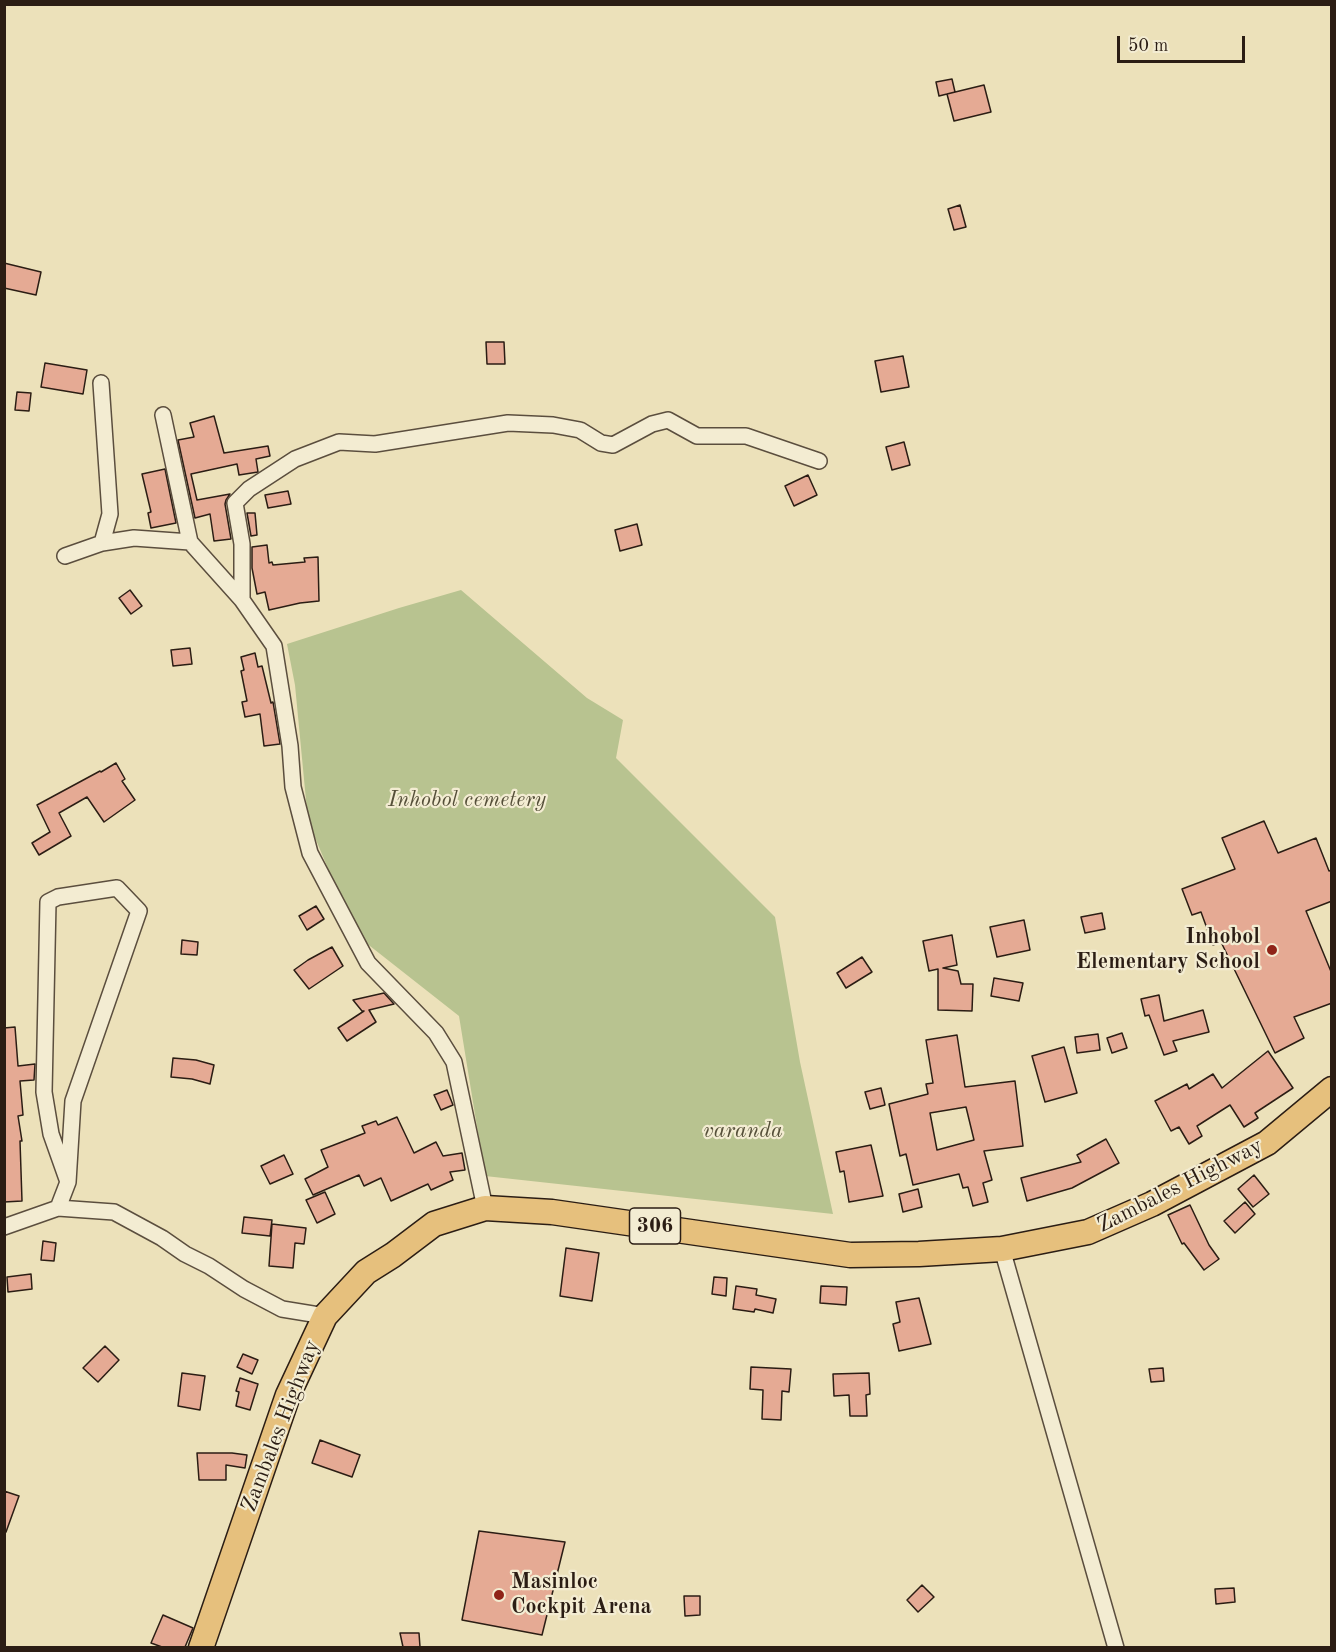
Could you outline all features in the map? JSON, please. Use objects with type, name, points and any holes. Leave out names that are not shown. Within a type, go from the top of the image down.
[{"type":"main road","name":"Zambales Highway","points":[[201,1647],[288,1395],[325,1316],[366,1272],[434,1224],[485,1208],[552,1212],[850,1255],[1002,1249],[1088,1232],[1152,1203],[1267,1143],[1332,1089]]},
{"type":"street","points":[[101,383],[110,514],[102,543]]},
{"type":"street","points":[[163,415],[190,542],[242,600],[274,646],[290,746],[293,787],[310,854],[368,963],[436,1033],[454,1062],[485,1208]]},
{"type":"street","points":[[242,600],[242,544],[235,503],[249,489],[295,459],[339,442],[375,444],[508,423],[553,424],[580,430],[601,443],[614,445],[652,424],[668,420],[697,436],[746,436],[819,461]]},
{"type":"street","points":[[65,556],[102,543],[134,538],[190,542]]},
{"type":"street","points":[[58,1208],[68,1182],[73,1101],[139,911],[117,888],[58,897],[48,902],[44,1092],[51,1134],[68,1182]]},
{"type":"street","points":[[4,1227],[58,1208],[114,1212],[282,1309],[325,1316]]},
{"type":"street","points":[[1002,1249],[1116,1647]]},
{"type":"green space","name":"Inhobol cemetery","points":[[461,590],[587,698],[623,720],[616,758],[775,917],[800,1062],[833,1214],[485,1176],[459,1016],[356,935],[308,821],[295,685],[287,644]]},
{"type":"building","points":[[952,79],[955,92],[939,96],[936,82]]},
{"type":"building","points":[[984,85],[991,112],[954,121],[947,94]]},
{"type":"building","points":[[960,205],[966,227],[954,230],[948,209]]},
{"type":"building","points":[[4,263],[41,272],[36,295],[4,288]]},
{"type":"building","points":[[486,342],[504,342],[505,364],[487,364]]},
{"type":"building","points":[[903,356],[909,387],[881,392],[875,361]]},
{"type":"building","points":[[45,363],[87,370],[83,394],[41,387]]},
{"type":"building","points":[[17,392],[31,393],[29,411],[15,410]]},
{"type":"building","points":[[214,416],[224,453],[268,446],[270,456],[256,459],[258,472],[239,475],[237,464],[191,474],[197,500],[230,494],[225,504],[231,539],[214,541],[210,514],[195,518],[178,440],[194,437],[190,423]]},
{"type":"building","points":[[904,442],[910,465],[892,470],[886,447]]},
{"type":"building","points":[[165,469],[176,523],[151,528],[148,513],[151,512],[142,474]]},
{"type":"building","points":[[808,475],[817,495],[794,506],[785,486]]},
{"type":"building","points":[[288,491],[291,504],[268,508],[265,495]]},
{"type":"building","points":[[247,513],[255,513],[257,535],[251,536]]},
{"type":"building","points":[[637,524],[642,545],[620,551],[615,530]]},
{"type":"building","points":[[267,545],[269,563],[272,562],[273,565],[305,562],[304,558],[318,557],[319,601],[269,610],[265,592],[257,594],[252,568],[252,547]]},
{"type":"building","points":[[130,590],[142,606],[131,614],[119,598]]},
{"type":"building","points":[[190,648],[192,664],[173,666],[171,650]]},
{"type":"building","points":[[255,653],[258,667],[262,666],[271,703],[273,702],[280,744],[264,746],[260,714],[245,717],[242,702],[247,701],[241,671],[244,670],[241,657]]},
{"type":"building","points":[[116,763],[125,779],[122,781],[135,800],[104,822],[87,797],[59,813],[71,836],[39,855],[32,843],[50,832],[37,805]]},
{"type":"building","name":"Inhobol Elementary School","points":[[1264,821],[1278,853],[1316,838],[1329,871],[1332,870],[1332,901],[1306,911],[1332,974],[1332,1003],[1294,1017],[1304,1038],[1275,1053],[1221,942],[1213,945],[1201,912],[1192,915],[1182,889],[1235,869],[1222,838]]},
{"type":"building","points":[[316,906],[324,919],[307,930],[299,916]]},
{"type":"building","points":[[1102,913],[1105,929],[1085,933],[1081,917]]},
{"type":"building","points":[[1024,920],[1030,950],[997,957],[990,927]]},
{"type":"building","points":[[952,935],[957,965],[943,968],[958,971],[961,984],[973,984],[972,1011],[938,1010],[938,969],[929,971],[923,941]]},
{"type":"building","points":[[182,940],[198,942],[197,955],[181,954]]},
{"type":"building","points":[[332,947],[343,966],[309,989],[294,970]]},
{"type":"building","points":[[862,957],[872,972],[846,988],[837,973]]},
{"type":"building","points":[[994,978],[1023,983],[1019,1001],[991,996]]},
{"type":"building","points":[[384,993],[394,1004],[369,1010],[376,1022],[347,1041],[338,1028],[364,1011],[353,1000]]},
{"type":"building","points":[[1159,995],[1164,1021],[1203,1010],[1209,1032],[1173,1041],[1177,1051],[1164,1055],[1149,1015],[1145,1016],[1141,999]]},
{"type":"building","points":[[15,1027],[18,1066],[35,1064],[34,1080],[20,1081],[23,1115],[18,1116],[22,1141],[20,1141],[22,1201],[4,1202],[4,1028]]},
{"type":"building","points":[[1122,1033],[1127,1048],[1112,1053],[1107,1038]]},
{"type":"building","points":[[1098,1034],[1100,1050],[1077,1053],[1075,1037]]},
{"type":"building","points":[[957,1035],[965,1087],[1015,1081],[1023,1146],[984,1151],[992,1180],[983,1183],[988,1202],[973,1206],[968,1187],[963,1188],[959,1174],[913,1185],[906,1154],[900,1156],[889,1104],[928,1094],[926,1084],[933,1083],[926,1040]],"holes":[[[966,1107],[974,1140],[937,1150],[930,1113]]]},
{"type":"building","points":[[1064,1047],[1077,1093],[1045,1102],[1032,1056]]},
{"type":"building","points":[[1268,1051],[1293,1088],[1255,1113],[1258,1118],[1244,1127],[1230,1105],[1197,1126],[1202,1136],[1189,1144],[1179,1127],[1171,1131],[1155,1101],[1187,1084],[1189,1089],[1213,1074],[1222,1088]]},
{"type":"building","points":[[173,1058],[196,1060],[214,1065],[210,1084],[171,1077]]},
{"type":"building","points":[[881,1088],[885,1105],[870,1109],[865,1092]]},
{"type":"building","points":[[447,1090],[453,1105],[441,1110],[434,1095]]},
{"type":"building","points":[[397,1117],[414,1153],[436,1142],[443,1156],[462,1153],[465,1170],[450,1172],[453,1180],[431,1190],[428,1184],[391,1201],[381,1178],[364,1186],[359,1175],[313,1195],[305,1179],[328,1167],[321,1150],[365,1133],[362,1126],[376,1121],[378,1125]]},
{"type":"building","points":[[1106,1139],[1119,1163],[1072,1188],[1027,1201],[1021,1178],[1081,1162],[1077,1155]]},
{"type":"building","points":[[871,1145],[883,1196],[849,1202],[844,1171],[840,1172],[836,1152]]},
{"type":"building","points":[[284,1155],[293,1174],[270,1184],[261,1166]]},
{"type":"building","points":[[1254,1175],[1269,1194],[1253,1207],[1238,1189]]},
{"type":"building","points":[[918,1189],[922,1207],[903,1212],[899,1194]]},
{"type":"building","points":[[325,1192],[335,1214],[317,1223],[306,1200]]},
{"type":"building","points":[[1245,1202],[1255,1214],[1235,1233],[1224,1221]]},
{"type":"building","points":[[1190,1205],[1209,1245],[1219,1259],[1204,1270],[1184,1243],[1182,1244],[1168,1215]]},
{"type":"building","points":[[244,1217],[272,1220],[270,1236],[242,1233]]},
{"type":"building","points":[[272,1224],[306,1228],[304,1244],[295,1243],[293,1268],[269,1266]]},
{"type":"building","points":[[43,1241],[56,1243],[54,1261],[41,1260]]},
{"type":"building","points":[[566,1248],[599,1253],[592,1301],[560,1296]]},
{"type":"building","points":[[31,1274],[32,1289],[8,1292],[7,1277]]},
{"type":"building","points":[[714,1277],[727,1278],[726,1296],[712,1294]]},
{"type":"building","points":[[736,1286],[757,1289],[756,1295],[776,1299],[773,1313],[755,1309],[754,1312],[733,1309]]},
{"type":"building","points":[[821,1286],[847,1287],[846,1305],[820,1303]]},
{"type":"building","points":[[919,1298],[931,1344],[899,1351],[893,1324],[900,1322],[896,1302]]},
{"type":"building","points":[[105,1346],[119,1360],[98,1382],[83,1368]]},
{"type":"building","points":[[243,1354],[258,1360],[252,1374],[237,1367]]},
{"type":"building","points":[[751,1367],[791,1369],[789,1392],[782,1391],[781,1420],[762,1419],[763,1390],[750,1389]]},
{"type":"building","points":[[1163,1368],[1164,1381],[1151,1382],[1149,1369]]},
{"type":"building","points":[[182,1373],[205,1376],[200,1410],[178,1406]]},
{"type":"building","points":[[869,1373],[870,1394],[866,1395],[867,1416],[850,1416],[849,1395],[834,1396],[833,1374]]},
{"type":"building","points":[[240,1378],[258,1384],[250,1410],[236,1406],[239,1392],[236,1391]]},
{"type":"building","points":[[320,1440],[360,1455],[352,1477],[312,1463]]},
{"type":"building","points":[[197,1453],[247,1455],[245,1468],[226,1465],[226,1480],[199,1480]]},
{"type":"building","points":[[4,1491],[19,1496],[6,1532],[4,1531]]},
{"type":"building","points":[[479,1531],[565,1542],[542,1635],[462,1620]]},
{"type":"building","points":[[922,1585],[934,1597],[918,1612],[907,1600]]},
{"type":"building","points":[[1234,1588],[1235,1602],[1216,1604],[1215,1589]]},
{"type":"building","points":[[684,1596],[700,1596],[700,1615],[685,1616]]},
{"type":"building","points":[[163,1615],[193,1628],[185,1647],[162,1647],[151,1643]]},
{"type":"building","points":[[400,1633],[419,1633],[420,1647],[403,1647]]},
{"type":"place","name":"Inhobol Elementary School","points":[[1272,950]]},
{"type":"place","name":"Masinloc Cockpit Arena","points":[[499,1595]]},
{"type":"park label","name":"varanda","points":[[743,1131]]}]
